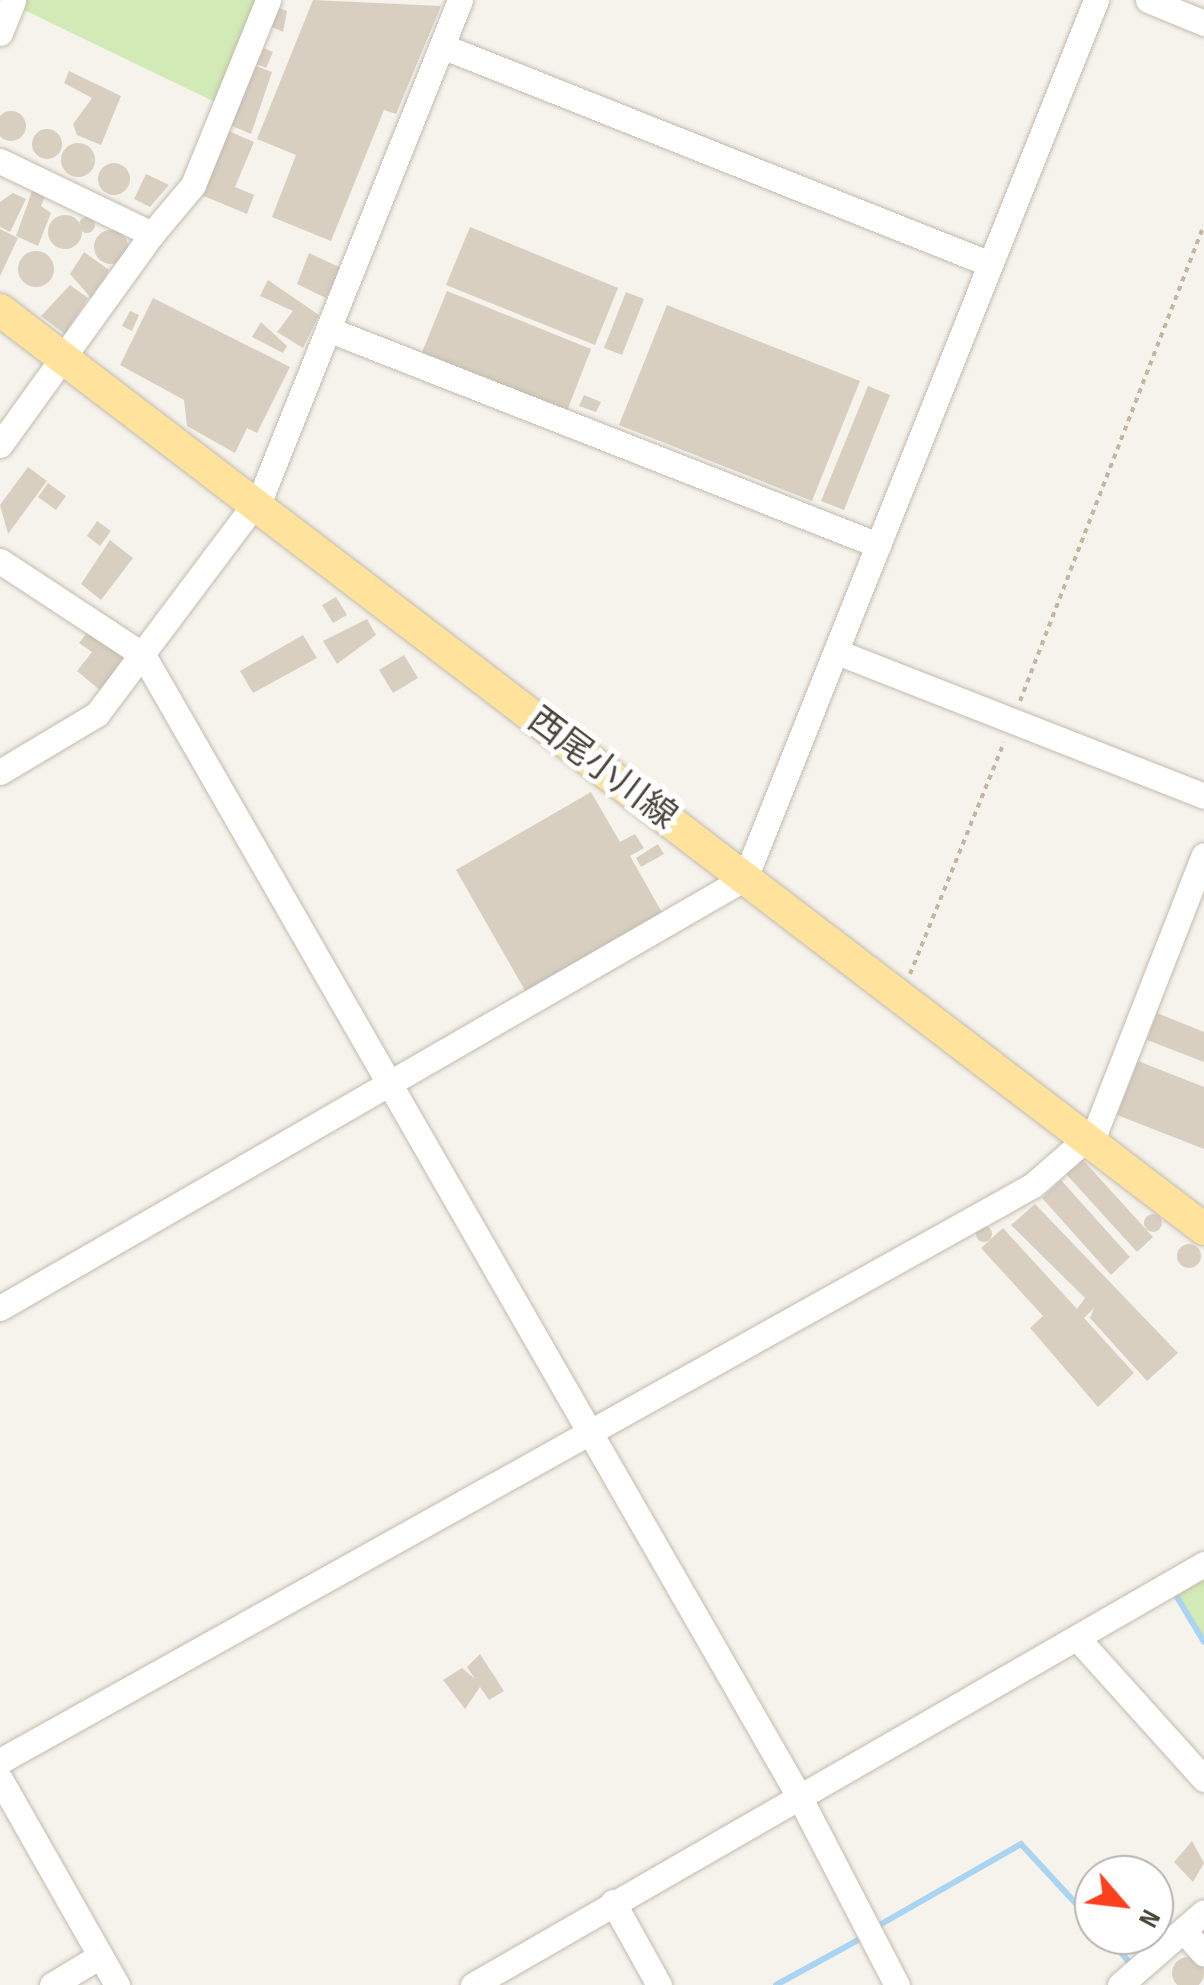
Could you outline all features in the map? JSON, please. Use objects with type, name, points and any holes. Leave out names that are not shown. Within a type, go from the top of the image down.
[{"type":"main road","name":"西尾小川線","points":[[0,310],[1204,1229]]},
{"type":"street","points":[[0,33],[13,0]]},
{"type":"street","points":[[0,445],[152,234],[192,185],[268,0]]},
{"type":"street","points":[[0,772],[86,724],[255,505],[330,330],[460,0]]},
{"type":"street","points":[[0,1308],[745,878],[1096,0]]},
{"type":"street","points":[[1148,0],[1204,23]]},
{"type":"street","points":[[442,46],[990,264]]},
{"type":"street","points":[[0,161],[152,234]]},
{"type":"street","points":[[330,330],[878,545]]},
{"type":"street","points":[[0,561],[143,655],[800,1798],[897,1985]]},
{"type":"street","points":[[837,652],[1204,796]]},
{"type":"street","points":[[0,1761],[587,1426],[1033,1185],[1087,1139],[1204,855]]},
{"type":"street","points":[[472,1985],[1204,1564]]},
{"type":"street","points":[[1077,1638],[1204,1779]]},
{"type":"street","points":[[0,1779],[116,1985]]},
{"type":"street","points":[[613,1902],[659,1985]]},
{"type":"street","points":[[1120,1985],[1204,1912]]},
{"type":"street","points":[[1184,1931],[1204,1954]]},
{"type":"street","points":[[52,1985],[100,1956]]},
{"type":"path","points":[[898,995],[1012,720],[1204,224]]},
{"type":"green space","points":[[20,0],[262,0],[219,104],[18,7]]},
{"type":"green space","points":[[1204,1577],[1204,1638],[1177,1593]]},
{"type":"building","points":[[313,0],[441,6],[396,114],[384,110],[331,241],[272,217],[296,155],[257,139]]},
{"type":"building","points":[[279,8],[287,11],[283,32],[272,27]]},
{"type":"building","points":[[264,48],[273,52],[266,68],[257,64]]},
{"type":"building","points":[[256,66],[272,72],[251,134],[230,125]]},
{"type":"building","points":[[69,71],[121,96],[101,145],[77,135],[73,124],[92,98],[64,83]]},
{"type":"building","points":[[11,111],[22,115],[26,126],[22,137],[11,141],[0,137],[-4,126],[0,115]]},
{"type":"building","points":[[47,129],[58,133],[62,144],[58,155],[47,159],[36,155],[32,144],[36,133]]},
{"type":"building","points":[[226,130],[254,142],[235,187],[254,195],[247,214],[199,194]]},
{"type":"building","points":[[78,143],[90,148],[95,160],[90,172],[78,177],[66,172],[61,160],[66,148]]},
{"type":"building","points":[[114,163],[125,168],[130,179],[125,190],[114,195],[103,190],[98,179],[103,168]]},
{"type":"building","points":[[146,174],[169,185],[150,207],[134,199]]},
{"type":"building","points":[[34,186],[47,192],[41,206],[51,213],[38,246],[16,236]]},
{"type":"building","points":[[13,193],[26,199],[10,232],[0,227],[0,202]]},
{"type":"building","points":[[65,215],[77,220],[82,232],[77,244],[65,249],[53,244],[48,232],[53,220]]},
{"type":"building","points":[[87,217],[95,225],[87,233],[79,225]]},
{"type":"building","points":[[470,227],[618,288],[595,345],[446,285]]},
{"type":"building","points":[[0,229],[18,238],[0,276]]},
{"type":"building","points":[[111,230],[123,235],[128,247],[123,259],[111,264],[99,259],[94,247],[99,235]]},
{"type":"building","points":[[36,251],[49,256],[54,269],[49,282],[36,287],[23,282],[18,269],[23,256]]},
{"type":"building","points":[[84,252],[109,270],[91,298],[70,274]]},
{"type":"building","points":[[309,253],[341,268],[326,298],[297,284]]},
{"type":"building","points":[[268,280],[319,315],[303,348],[277,332],[293,311],[260,296]]},
{"type":"building","points":[[70,285],[88,298],[65,334],[41,316]]},
{"type":"building","points":[[447,291],[591,349],[567,411],[422,352]]},
{"type":"building","points":[[626,292],[644,299],[622,355],[604,348]]},
{"type":"building","points":[[153,298],[290,367],[257,433],[247,428],[235,453],[187,426],[184,400],[120,365]]},
{"type":"building","points":[[667,305],[860,381],[812,501],[619,425]]},
{"type":"building","points":[[130,311],[139,315],[132,331],[122,326]]},
{"type":"building","points":[[261,322],[287,346],[283,353],[252,337]]},
{"type":"building","points":[[868,386],[890,395],[844,510],[821,501]]},
{"type":"building","points":[[584,395],[601,402],[596,412],[579,406]]},
{"type":"building","points":[[28,467],[47,481],[8,534],[0,505]]},
{"type":"building","points":[[48,483],[66,496],[56,510],[38,497]]},
{"type":"building","points":[[97,521],[111,531],[100,546],[87,536]]},
{"type":"building","points":[[110,540],[133,558],[101,600],[81,584]]},
{"type":"building","points":[[336,597],[347,615],[333,623],[322,605]]},
{"type":"building","points":[[367,619],[376,635],[337,664],[323,641]]},
{"type":"building","points":[[92,626],[126,653],[101,691],[77,671],[92,652],[79,643]]},
{"type":"building","points":[[303,635],[317,658],[253,693],[240,671]]},
{"type":"building","points":[[404,655],[418,678],[393,693],[379,670]]},
{"type":"building","points":[[591,792],[620,842],[635,834],[644,848],[630,856],[664,916],[527,994],[456,870]]},
{"type":"building","points":[[658,844],[664,854],[641,867],[636,858]]},
{"type":"building","points":[[1157,1013],[1204,1032],[1204,1062],[1147,1040]]},
{"type":"building","points":[[1138,1061],[1204,1087],[1204,1149],[1117,1115]]},
{"type":"building","points":[[1083,1160],[1153,1237],[1137,1252],[1066,1174]]},
{"type":"building","points":[[1061,1180],[1130,1257],[1111,1275],[1042,1198]]},
{"type":"building","points":[[1035,1204],[1178,1353],[1147,1381],[1090,1318],[1094,1308],[1084,1318],[1134,1373],[1098,1407],[1030,1328],[1043,1316],[981,1248],[1003,1228],[1077,1309],[1085,1298],[1011,1225]]},
{"type":"building","points":[[1153,1214],[1162,1223],[1153,1232],[1144,1223]]},
{"type":"building","points":[[984,1226],[992,1234],[984,1242],[976,1234]]},
{"type":"building","points":[[1189,1244],[1201,1256],[1189,1268],[1177,1256]]},
{"type":"building","points":[[480,1654],[504,1691],[489,1700],[480,1687],[465,1709],[443,1680],[462,1668],[475,1679],[467,1667]]},
{"type":"building","points":[[1192,1841],[1204,1863],[1193,1882],[1174,1862]]},
{"type":"building","points":[[1188,1957],[1199,1962],[1204,1973],[1199,1984],[1188,1989],[1177,1984],[1172,1973],[1177,1962]]},
{"type":"waterway","points":[[1174,1592],[1204,1642]]},
{"type":"waterway","points":[[876,1927],[1021,1844],[1074,1901]]},
{"type":"waterway","points":[[776,1985],[862,1938]]},
{"type":"waterway","points":[[1123,1955],[1132,1965]]}]
